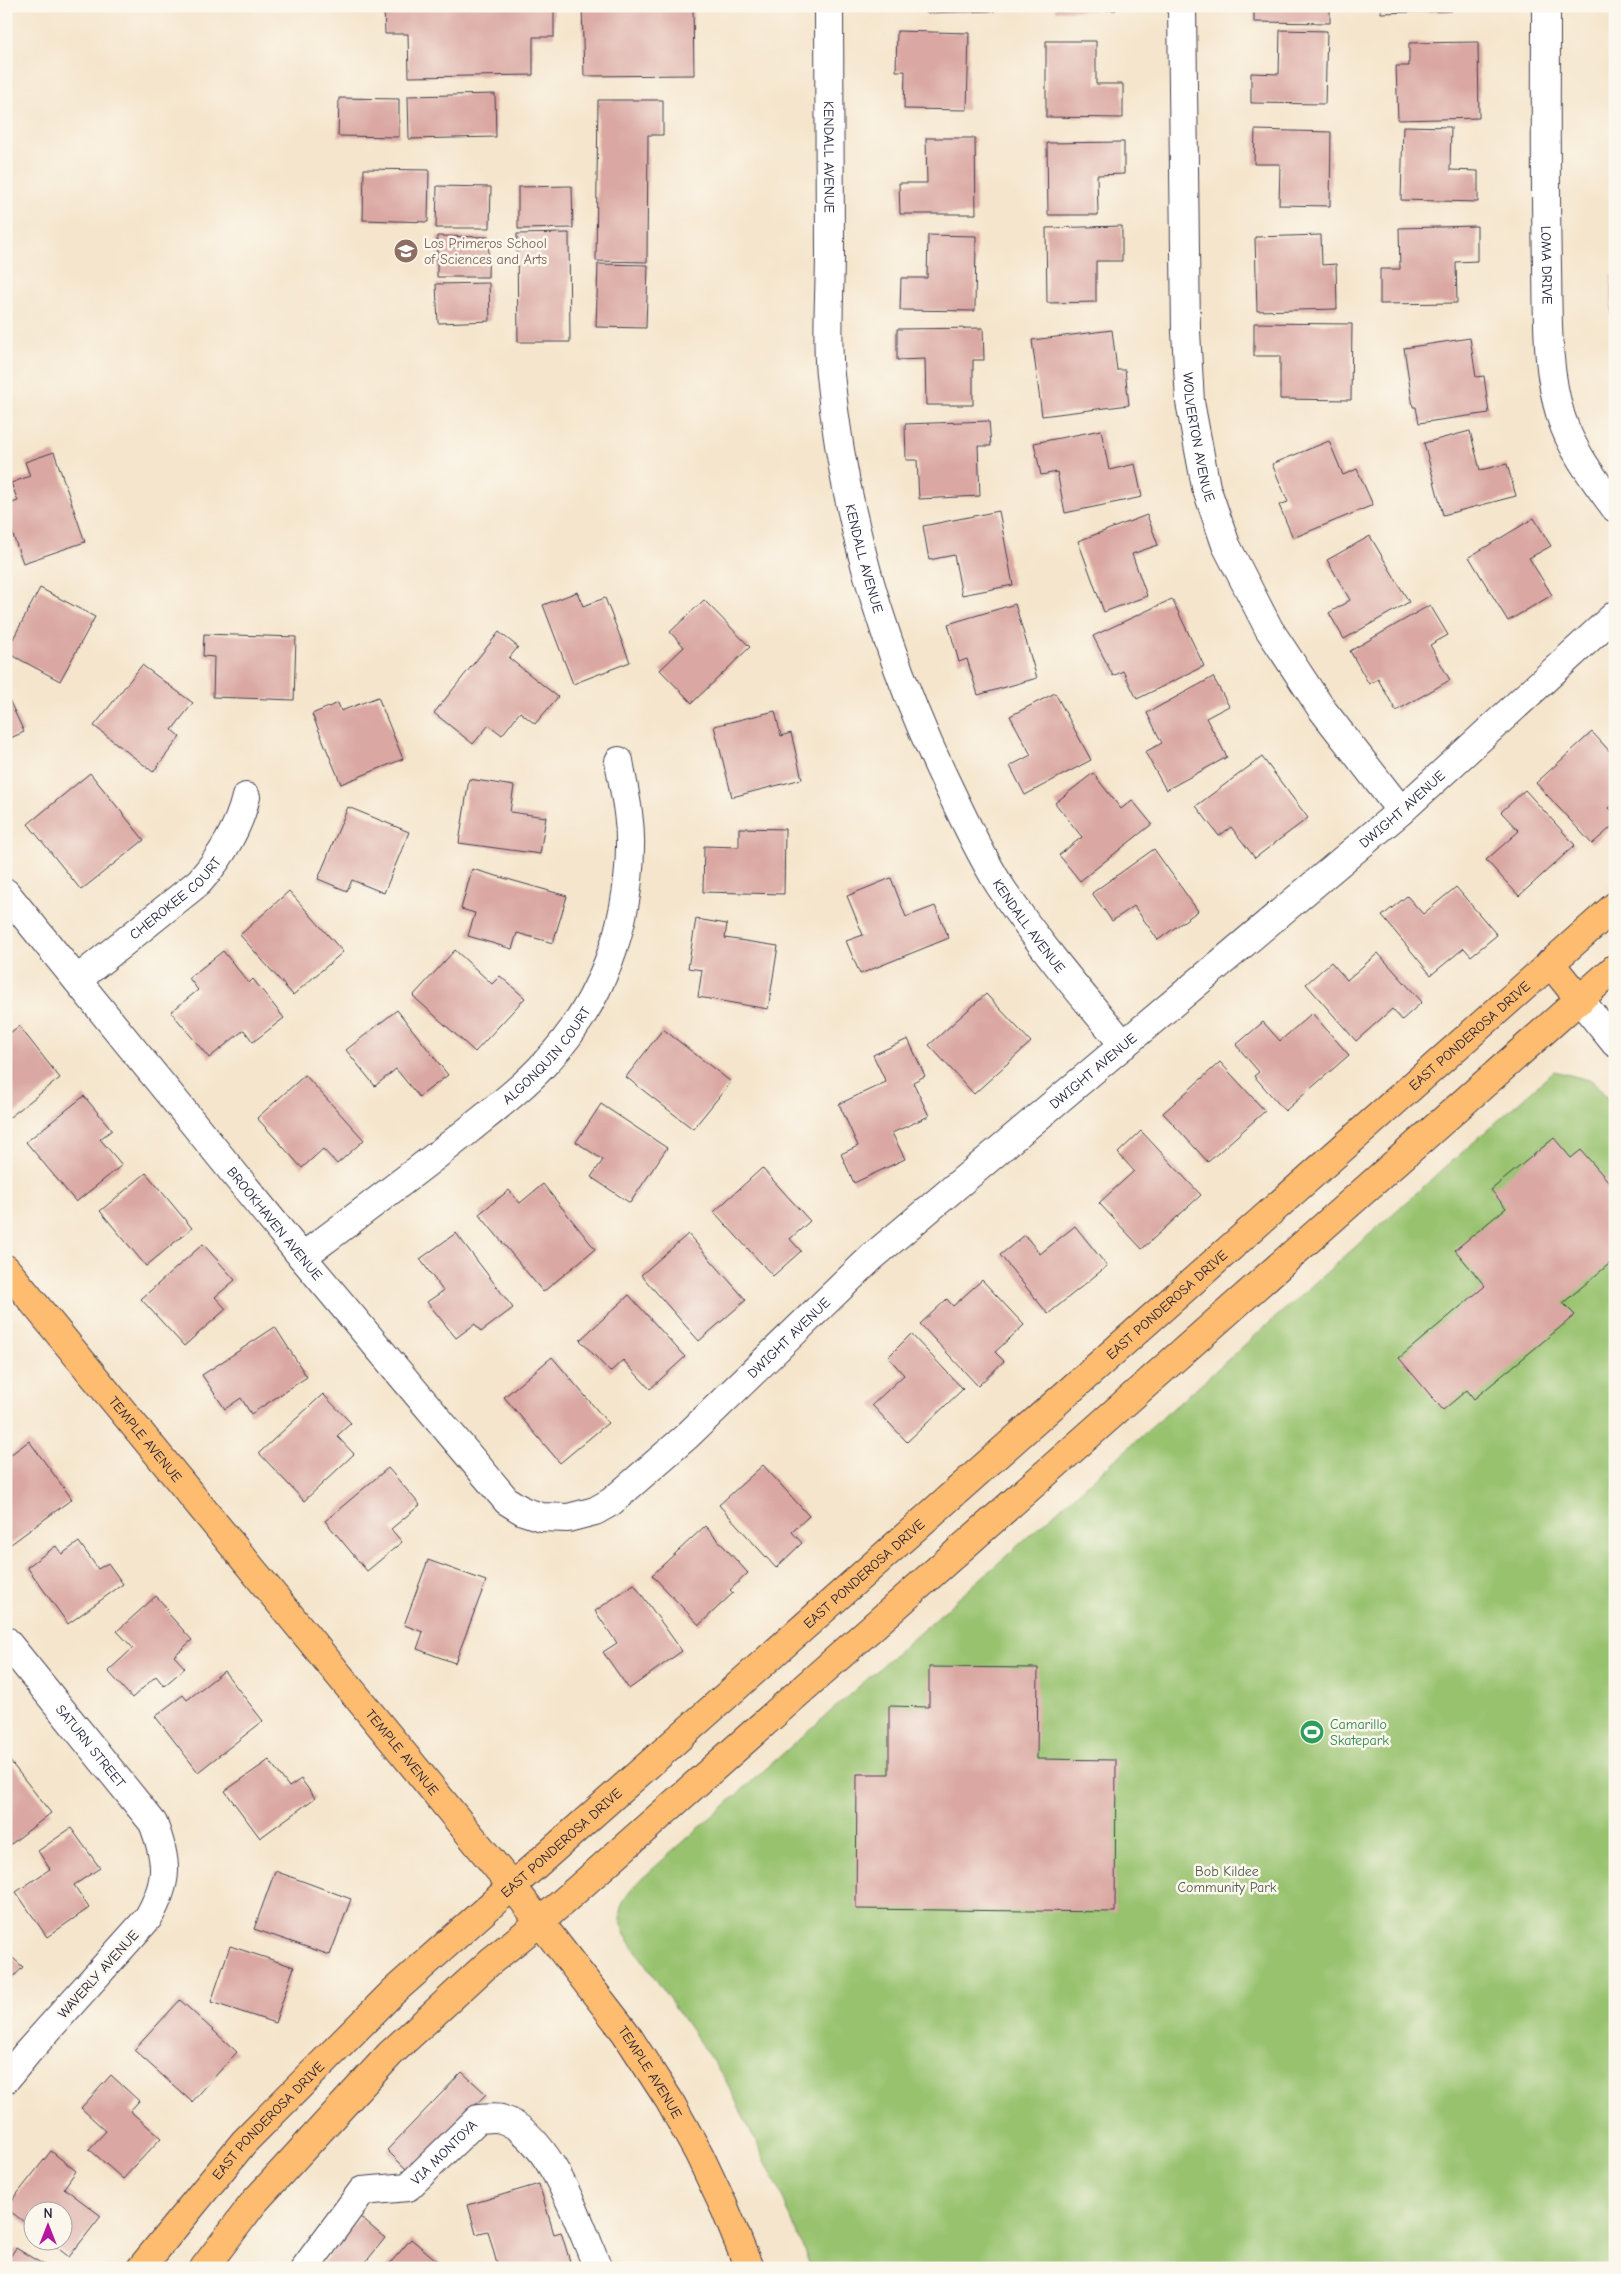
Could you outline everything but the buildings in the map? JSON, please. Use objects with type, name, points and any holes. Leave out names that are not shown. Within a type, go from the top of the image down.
[{"type":"main road","name":"EAST PONDEROSA DRIVE","points":[[141,2268],[244,2142],[393,1992],[1615,906]]},
{"type":"main road","points":[[1550,963],[1580,1000]]},
{"type":"main road","points":[[204,2268],[255,2201],[390,2054],[491,1960],[540,1922],[1615,968]]},
{"type":"main road","name":"TEMPLE AVENUE","points":[[6,1269],[512,1886],[625,2032],[669,2100],[699,2154],[725,2209],[749,2268]]},
{"type":"street","name":"KENDALL AVENUE","points":[[829,6],[830,372],[839,446],[851,508],[876,603],[907,692],[932,753],[973,840],[1000,886],[1073,984],[1124,1045]]},
{"type":"street","name":"WOLVERTON AVENUE","points":[[1182,6],[1187,348],[1190,402],[1206,487],[1226,545],[1269,629],[1321,708],[1401,811]]},
{"type":"street","name":"LOMA DRIVE","points":[[1546,6],[1548,337],[1555,396],[1570,441],[1586,468],[1615,508]]},
{"type":"street","name":"DWIGHT AVENUE","points":[[568,1518],[595,1511],[611,1502],[687,1436],[872,1257],[1401,811],[1615,615]]},
{"type":"street","name":"ALGONQUIN COURT","points":[[302,1257],[408,1179],[524,1085],[564,1041],[588,1006],[615,945],[629,879],[628,812],[619,761]]},
{"type":"street","name":"CHEROKEE COURT","points":[[77,980],[199,882],[231,839],[246,796]]},
{"type":"street","name":"BROOKHAVEN AVENUE","points":[[6,894],[302,1257],[507,1501],[523,1511],[541,1517],[568,1518]]},
{"type":"street","points":[[1580,1000],[1615,1043]]},
{"type":"street","name":"SATURN STREET","points":[[6,1641],[154,1823],[165,1857]]},
{"type":"street","name":"WAVERLY AVENUE","points":[[6,2079],[148,1918],[158,1902],[163,1884],[165,1857]]},
{"type":"street","name":"VIA MONTOYA","points":[[305,2268],[362,2191],[408,2187],[478,2119],[500,2118],[516,2126],[538,2145],[558,2176],[598,2268]]},
{"type":"green space","name":"Bob Kildee Community Park","points":[[1554,1071],[1593,1081],[1615,1107],[1615,2268],[811,2268],[779,2189],[725,2079],[625,1935],[620,1912],[627,1895],[638,1882]]},
{"type":"place","name":"Los Primeros School of Sciences and Arts","points":[[406,251]]},
{"type":"place","name":"Camarillo Skatepark","points":[[1312,1732]]}]
